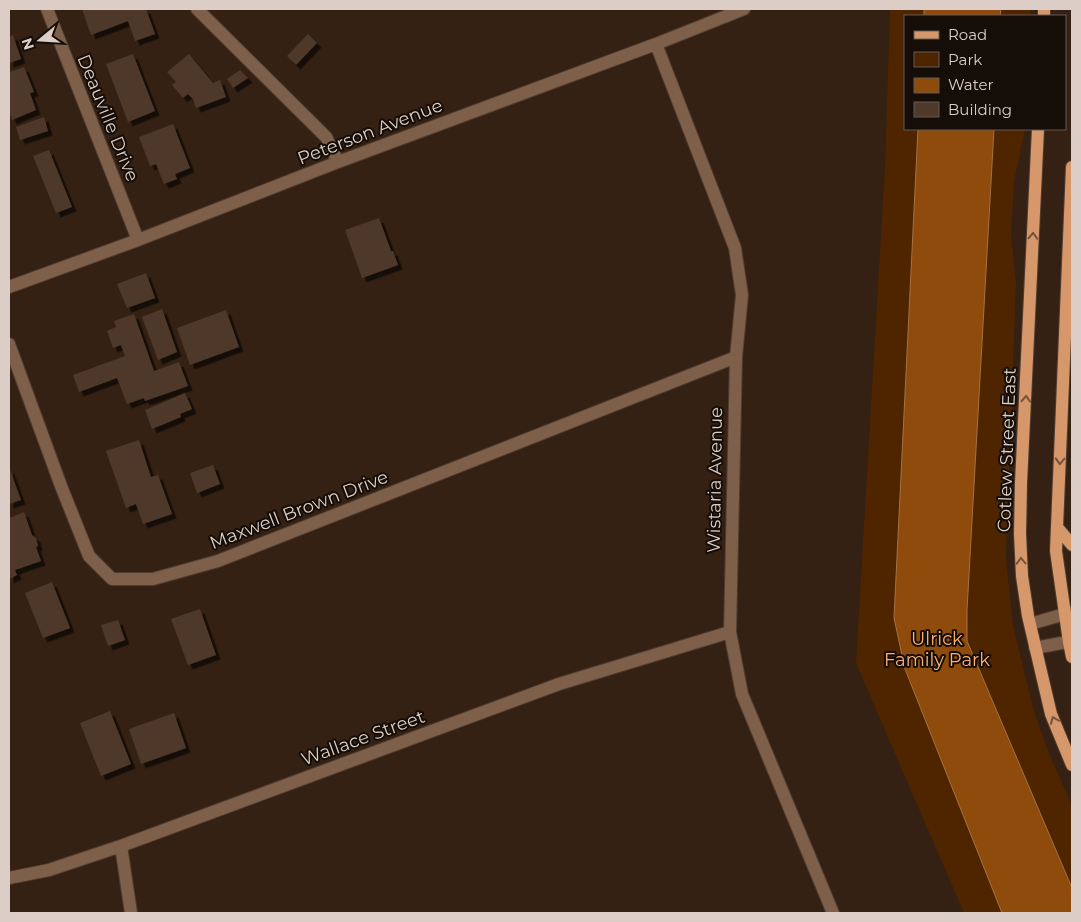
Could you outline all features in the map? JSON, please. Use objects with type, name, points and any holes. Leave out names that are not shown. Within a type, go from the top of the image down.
[{"type":"main road","name":"Cotlew Street East","points":[[1038,130],[1020,534],[1022,576],[1035,648],[1051,714],[1072,765]]},
{"type":"main road","points":[[1072,167],[1056,550],[1068,613],[1072,657]]},
{"type":"main road","points":[[1057,527],[1072,545]]},
{"type":"street","name":"Deauville Drive","points":[[47,9],[138,240]]},
{"type":"street","points":[[198,9],[326,137],[338,162]]},
{"type":"street","name":"Peterson Avenue","points":[[9,287],[138,240],[338,162],[656,44],[744,9]]},
{"type":"street","name":"Wistaria Avenue","points":[[656,44],[735,248],[742,295],[736,357],[730,632],[742,694],[834,913]]},
{"type":"street","name":"Maxwell Brown Drive","points":[[9,344],[89,556],[112,579],[153,579],[218,561],[736,357]]},
{"type":"street","points":[[1030,624],[1068,613]]},
{"type":"street","name":"Wallace Street","points":[[9,878],[49,870],[121,846],[559,684],[730,632]]},
{"type":"street","points":[[1035,648],[1070,642]]},
{"type":"street","points":[[121,846],[131,913]]},
{"type":"green space","name":"Ulrick Family Park","points":[[890,9],[1031,9],[1030,15],[904,15],[904,130],[1025,130],[1014,181],[1011,236],[1016,283],[1006,558],[1013,626],[1033,708],[1048,751],[1072,806],[1072,913],[964,913],[856,663],[885,167]]},
{"type":"water","points":[[924,9],[1001,9],[1000,15],[924,15]]},
{"type":"water","points":[[918,130],[994,130],[967,610],[967,641],[1072,888],[1072,913],[1002,913],[905,669],[894,618]]},
{"type":"building","points":[[82,9],[146,9],[155,34],[135,41],[128,21],[91,35]]},
{"type":"building","points":[[308,34],[317,43],[296,65],[287,56]]},
{"type":"building","points":[[13,35],[21,59],[9,63],[9,37]]},
{"type":"building","points":[[133,54],[155,111],[128,122],[106,64]]},
{"type":"building","points":[[189,54],[213,83],[220,80],[226,97],[196,108],[193,99],[188,94],[183,98],[172,85],[176,82],[167,72]]},
{"type":"building","points":[[24,67],[34,92],[30,93],[36,110],[12,120],[9,112],[9,72]]},
{"type":"building","points":[[240,70],[248,78],[233,88],[227,79]]},
{"type":"building","points":[[44,117],[48,131],[20,140],[16,127]]},
{"type":"building","points":[[173,124],[190,168],[175,174],[177,179],[164,184],[156,164],[150,166],[139,137]]},
{"type":"building","points":[[49,150],[72,207],[56,213],[33,156]]},
{"type":"building","points":[[379,218],[398,265],[362,278],[345,230]]},
{"type":"building","points":[[146,273],[155,298],[127,308],[117,284]]},
{"type":"building","points":[[162,309],[177,352],[158,360],[142,317]]},
{"type":"building","points":[[226,310],[239,347],[190,365],[177,328]]},
{"type":"building","points":[[134,314],[154,371],[179,362],[188,386],[145,401],[144,398],[127,404],[117,378],[79,392],[73,375],[125,356],[121,345],[113,348],[107,331],[116,327],[114,321]]},
{"type":"building","points":[[185,393],[192,409],[180,414],[181,417],[152,429],[145,410]]},
{"type":"building","points":[[139,440],[151,477],[158,475],[172,514],[143,524],[136,504],[126,508],[106,451]]},
{"type":"building","points":[[213,465],[220,484],[197,493],[190,473]]},
{"type":"building","points":[[9,467],[21,500],[9,504]]},
{"type":"building","points":[[24,512],[32,535],[36,538],[38,546],[36,547],[41,561],[15,570],[17,575],[9,579],[9,518]]},
{"type":"building","points":[[52,582],[70,628],[43,638],[25,593]]},
{"type":"building","points":[[200,609],[216,655],[188,665],[171,619]]},
{"type":"building","points":[[118,620],[125,640],[108,646],[101,625]]},
{"type":"building","points":[[110,711],[131,764],[101,776],[80,723]]},
{"type":"building","points":[[174,713],[186,748],[141,764],[129,729]]}]
